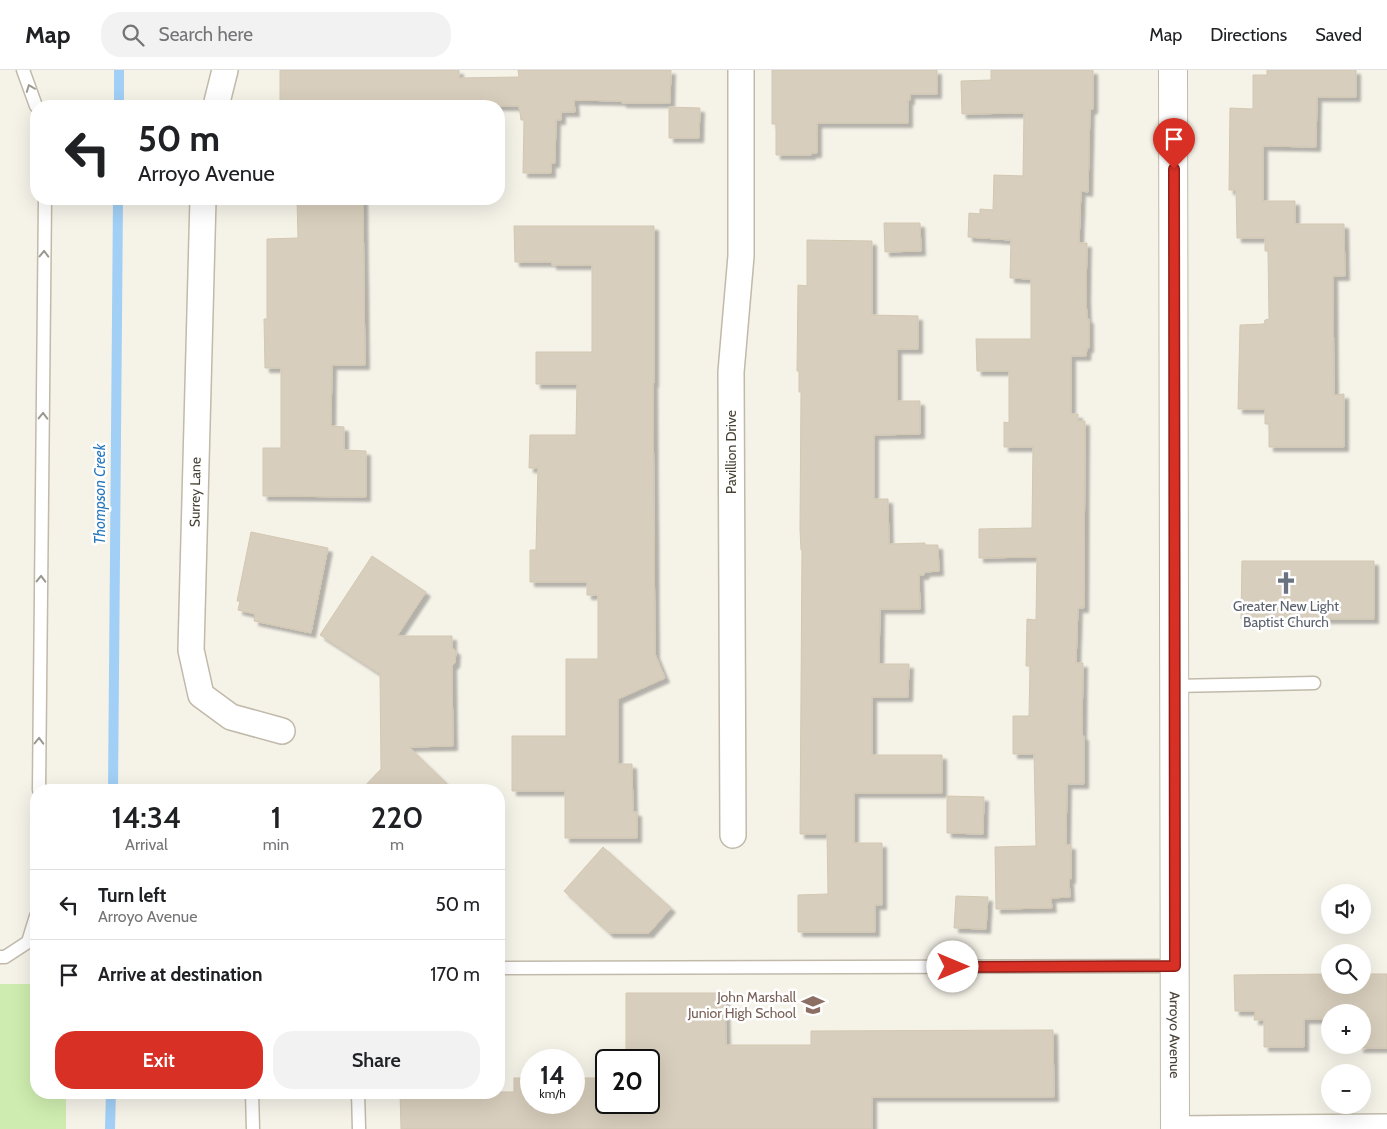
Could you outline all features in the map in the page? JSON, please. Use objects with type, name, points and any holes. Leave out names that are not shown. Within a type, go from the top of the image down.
[{"type":"street","points":[[218,100],[225,70]]},
{"type":"street","name":"Pavillion Drive","points":[[734,835],[731,372],[741,256],[741,70]]},
{"type":"street","name":"Arroyo Avenue","points":[[1173,70],[1175,1129]]},
{"type":"street","name":"Surrey Lane","points":[[203,205],[191,650],[201,696],[231,717],[282,731]]},
{"type":"street","points":[[1175,1129],[1387,1127]]},
{"type":"lane","points":[[23,70],[34,100]]},
{"type":"lane","points":[[38,784],[45,205]]},
{"type":"lane","points":[[1174,686],[1314,683]]},
{"type":"lane","points":[[0,957],[5,957],[28,942],[30,936]]},
{"type":"lane","points":[[505,968],[1175,966]]},
{"type":"lane","points":[[252,1099],[253,1129]]},
{"type":"lane","points":[[358,1099],[359,1129]]},
{"type":"green space","points":[[0,984],[30,984],[30,1099],[66,1099],[66,1129],[0,1129]]},
{"type":"building","points":[[280,70],[459,70],[459,78],[519,77],[518,70],[671,70],[670,103],[574,100],[575,112],[561,112],[561,120],[556,120],[555,163],[551,163],[551,173],[523,173],[524,120],[521,120],[519,106],[505,106],[505,100],[280,100]]},
{"type":"building","points":[[772,70],[937,70],[937,94],[910,94],[910,100],[908,100],[908,123],[819,123],[817,124],[817,153],[811,153],[811,155],[776,155],[776,124],[772,124]]},
{"type":"building","points":[[991,70],[1093,70],[1093,109],[1090,110],[1088,192],[1081,191],[1079,243],[1087,243],[1086,297],[1087,319],[1089,319],[1089,348],[1087,348],[1086,356],[1071,356],[1071,414],[1078,414],[1078,421],[1085,421],[1084,608],[1078,608],[1076,663],[1083,663],[1082,736],[1084,736],[1084,784],[1067,784],[1066,845],[1071,845],[1070,897],[1051,898],[1052,908],[996,909],[995,847],[1036,846],[1034,754],[1013,754],[1013,716],[1029,716],[1030,666],[1026,666],[1027,619],[1036,620],[1037,557],[979,558],[979,529],[1032,528],[1033,447],[1004,447],[1004,422],[1009,423],[1009,371],[977,371],[976,339],[1031,339],[1031,279],[1010,278],[1011,240],[968,237],[969,213],[980,214],[980,209],[993,210],[994,175],[1023,176],[1024,113],[962,114],[961,81],[991,80]]},
{"type":"building","points":[[1267,70],[1356,70],[1356,97],[1317,97],[1316,147],[1263,146],[1263,201],[1295,201],[1295,224],[1344,224],[1345,276],[1333,276],[1334,395],[1344,394],[1344,447],[1269,447],[1269,424],[1265,424],[1265,409],[1238,409],[1240,325],[1264,324],[1265,320],[1269,319],[1268,251],[1265,251],[1265,238],[1237,238],[1236,190],[1229,190],[1230,108],[1253,109],[1253,75],[1267,75]]},
{"type":"building","points":[[669,107],[700,108],[699,138],[669,138]]},
{"type":"building","points":[[297,205],[363,205],[365,365],[332,365],[331,426],[344,427],[344,450],[366,451],[366,497],[263,496],[263,448],[281,448],[281,368],[265,368],[264,319],[267,319],[267,239],[298,238]]},
{"type":"building","points":[[884,223],[920,223],[921,251],[885,252]]},
{"type":"building","points":[[514,226],[654,226],[655,654],[665,678],[618,699],[618,764],[632,764],[633,812],[637,812],[637,838],[565,838],[565,791],[512,791],[512,736],[566,736],[566,659],[598,659],[598,595],[587,595],[587,582],[530,582],[530,550],[536,550],[538,468],[529,468],[530,435],[576,435],[577,384],[536,384],[536,352],[592,352],[592,265],[552,265],[552,262],[515,262]]},
{"type":"building","points":[[807,240],[872,241],[872,315],[918,316],[918,349],[897,349],[897,401],[920,401],[920,434],[874,435],[874,499],[888,499],[889,544],[925,543],[925,545],[938,545],[939,571],[925,572],[924,575],[919,575],[920,609],[880,609],[879,664],[909,664],[908,697],[872,697],[872,755],[942,755],[942,793],[854,793],[854,843],[882,843],[882,905],[875,905],[875,932],[798,932],[798,895],[828,894],[827,834],[800,834],[802,550],[800,529],[801,392],[799,392],[799,371],[797,371],[798,285],[807,286]]},
{"type":"building","points":[[251,532],[328,548],[311,633],[254,621],[255,614],[238,610],[240,601],[237,601]]},
{"type":"building","points":[[372,556],[426,592],[397,636],[452,636],[452,648],[456,651],[455,663],[452,666],[453,746],[409,747],[447,784],[367,784],[381,769],[380,674],[320,635]]},
{"type":"building","points":[[1242,561],[1374,561],[1374,619],[1241,619]]},
{"type":"building","points":[[947,796],[984,797],[983,834],[947,833]]},
{"type":"building","points":[[603,847],[671,908],[649,933],[609,933],[564,891]]},
{"type":"building","points":[[956,896],[988,897],[986,929],[954,928]]},
{"type":"building","points":[[1321,974],[1321,994],[1371,994],[1371,974],[1387,974],[1387,1048],[1371,1048],[1371,1004],[1321,1004],[1321,1019],[1304,1019],[1304,1047],[1264,1047],[1264,1020],[1254,1020],[1255,1011],[1235,1011],[1234,975]]},
{"type":"building","points":[[626,993],[725,993],[726,1045],[811,1045],[811,1031],[1053,1030],[1054,1097],[872,1097],[872,1129],[401,1129],[400,1099],[505,1099],[505,1092],[514,1092],[514,1078],[520,1078],[520,1114],[585,1114],[585,1078],[595,1078],[595,1114],[660,1114],[660,1049],[626,1049]]},
{"type":"waterway","name":"Thompson Creek","points":[[119,70],[119,100]]},
{"type":"waterway","name":"Thompson Creek","points":[[113,784],[118,205]]},
{"type":"waterway","name":"Thompson Creek","points":[[110,1129],[111,1099]]},
{"type":"place","name":"Greater New Light Baptist Church","points":[[1286,583]]},
{"type":"place","name":"John Marshall Junior High School","points":[[813,1005]]},
{"type":"route","points":[[953,967],[1175,966],[1174,169]]}]
